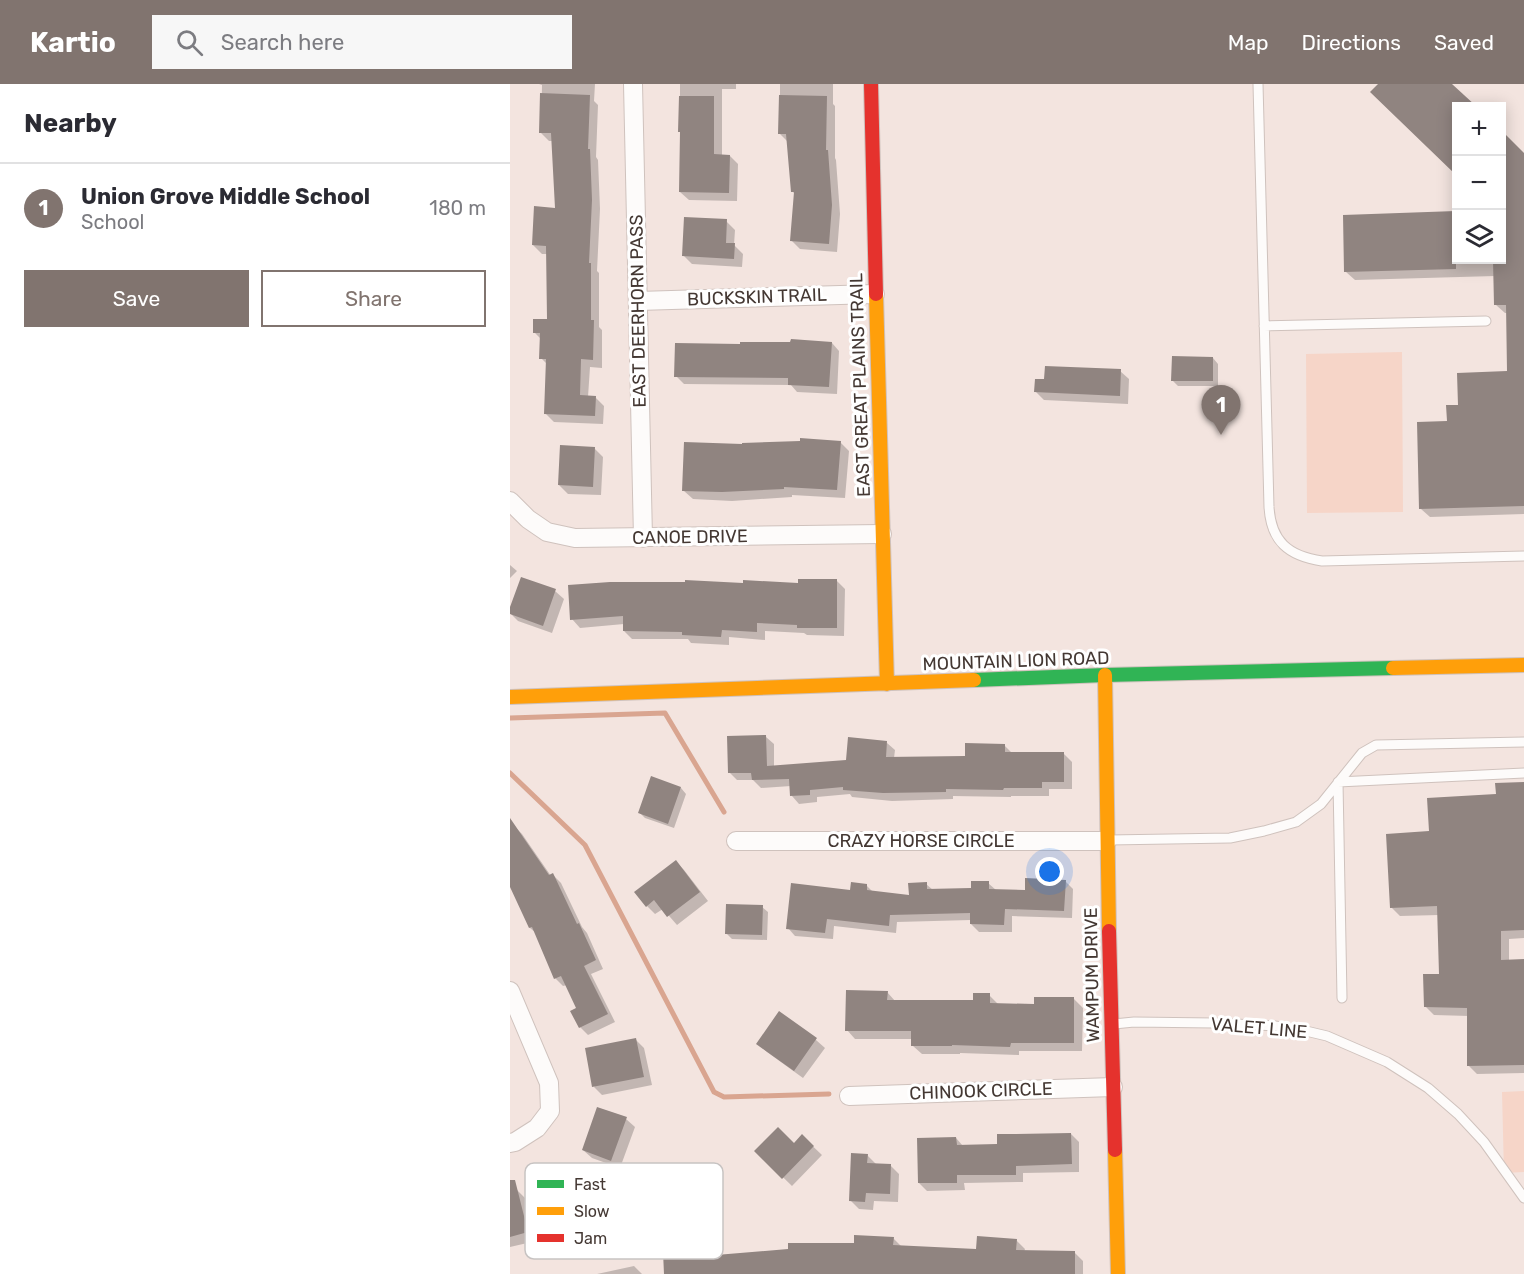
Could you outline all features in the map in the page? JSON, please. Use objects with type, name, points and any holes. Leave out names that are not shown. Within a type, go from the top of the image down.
[{"type":"street","name":"EAST DEERHORN PASS","points":[[633,84],[643,538]]},
{"type":"street","name":"EAST GREAT PLAINS TRAIL","points":[[870,84],[887,684]]},
{"type":"street","name":"BUCKSKIN TRAIL","points":[[638,301],[875,294]]},
{"type":"street","name":"CANOE DRIVE","points":[[510,501],[528,519],[547,532],[575,538],[882,534]]},
{"type":"street","name":"MOUNTAIN LION ROAD","points":[[510,697],[1105,675],[1524,665]]},
{"type":"street","name":"WAMPUM DRIVE","points":[[1105,675],[1118,1274]]},
{"type":"street","name":"CRAZY HORSE CIRCLE","points":[[736,841],[1107,840]]},
{"type":"street","points":[[510,991],[549,1083],[550,1111],[537,1128],[510,1143]]},
{"type":"street","name":"CHINOOK CIRCLE","points":[[849,1096],[1113,1087]]},
{"type":"lane","points":[[1258,84],[1270,519],[1275,534],[1293,553],[1306,559],[1322,561],[1524,556]]},
{"type":"lane","points":[[1264,326],[1486,321]]},
{"type":"lane","points":[[1107,840],[1230,838],[1296,822],[1321,804],[1362,753],[1376,746],[1524,742]]},
{"type":"lane","points":[[1338,782],[1524,773]]},
{"type":"lane","points":[[1338,782],[1342,998]]},
{"type":"lane","name":"VALET LINE","points":[[1111,1024],[1134,1022],[1275,1026],[1306,1030],[1335,1040],[1386,1062],[1436,1095],[1485,1142],[1524,1198]]},
{"type":"shaded area","points":[[1402,352],[1403,512],[1307,513],[1306,354]]},
{"type":"shaded area","points":[[1524,1091],[1524,1172],[1504,1173],[1502,1092]]},
{"type":"building","points":[[1378,84],[1452,84],[1472,102],[1452,102],[1452,171],[1370,92]]},
{"type":"building","points":[[540,93],[590,95],[588,149],[590,149],[592,200],[589,263],[591,263],[591,320],[594,320],[593,360],[581,359],[580,395],[596,396],[595,416],[544,414],[546,359],[539,359],[540,333],[533,333],[533,319],[547,319],[546,246],[532,245],[534,206],[555,208],[551,133],[539,133]]},
{"type":"building","points":[[779,95],[827,96],[826,150],[828,150],[832,205],[829,244],[790,241],[794,192],[791,192],[786,134],[778,134]]},
{"type":"building","points":[[679,96],[714,96],[714,154],[730,155],[729,193],[679,192]]},
{"type":"building","points":[[1506,135],[1524,153],[1524,506],[1419,509],[1417,422],[1447,421],[1446,405],[1458,405],[1457,373],[1507,371],[1506,305],[1494,305],[1493,264],[1506,264]]},
{"type":"building","points":[[1452,211],[1452,264],[1456,264],[1456,269],[1344,272],[1343,215]]},
{"type":"building","points":[[684,217],[727,219],[726,243],[735,243],[734,259],[682,256]]},
{"type":"building","points":[[791,339],[832,342],[829,387],[788,385],[788,378],[674,377],[675,343],[740,344],[740,342],[790,342]]},
{"type":"building","points":[[1172,356],[1213,357],[1213,381],[1171,381]]},
{"type":"building","points":[[1045,366],[1121,369],[1120,396],[1034,392],[1035,379],[1044,379]]},
{"type":"building","points":[[800,438],[841,441],[837,490],[784,487],[784,489],[722,492],[682,491],[684,442],[742,444],[800,441]]},
{"type":"building","points":[[560,445],[595,447],[593,487],[558,485]]},
{"type":"building","points":[[521,577],[556,589],[543,626],[510,614],[510,607]]},
{"type":"building","points":[[798,579],[837,579],[837,628],[797,628],[797,625],[757,623],[757,632],[722,630],[721,637],[682,635],[682,632],[623,631],[623,616],[570,620],[568,585],[610,582],[685,582],[685,580],[798,583]]},
{"type":"building","points":[[766,735],[767,766],[846,760],[848,737],[887,741],[886,757],[965,756],[965,743],[1005,744],[1005,752],[1064,752],[1064,782],[1042,782],[1042,788],[946,789],[946,792],[883,793],[843,790],[843,787],[810,790],[810,795],[790,796],[789,779],[752,780],[751,773],[728,773],[727,736]]},
{"type":"building","points":[[651,776],[681,787],[668,824],[638,813]]},
{"type":"building","points":[[1524,782],[1524,930],[1501,931],[1501,960],[1524,959],[1524,1065],[1467,1066],[1467,1008],[1424,1007],[1423,974],[1439,974],[1437,906],[1390,908],[1386,834],[1429,831],[1427,798],[1496,794],[1495,783]]},
{"type":"building","points":[[510,818],[549,875],[553,873],[596,960],[584,966],[608,1014],[579,1028],[570,1011],[576,1008],[561,976],[554,979],[532,927],[529,928],[510,887]]},
{"type":"building","points":[[676,860],[700,892],[667,917],[654,900],[646,907],[634,892]]},
{"type":"building","points":[[1025,878],[1066,880],[1064,911],[1005,909],[1004,925],[970,924],[970,913],[890,915],[889,926],[827,919],[825,933],[786,929],[791,883],[850,890],[851,882],[867,884],[867,890],[909,895],[908,883],[927,882],[927,889],[971,888],[971,881],[989,881],[989,889],[1025,890]]},
{"type":"building","points":[[726,904],[763,905],[762,935],[725,934]]},
{"type":"building","points":[[846,990],[888,991],[887,1000],[973,1000],[973,993],[990,993],[990,1003],[1034,1004],[1034,997],[1074,997],[1074,1043],[1011,1043],[1010,1047],[911,1046],[911,1031],[845,1031]]},
{"type":"building","points":[[779,1011],[817,1038],[794,1071],[756,1044]]},
{"type":"building","points":[[636,1038],[644,1077],[592,1087],[585,1048]]},
{"type":"building","points":[[597,1107],[627,1117],[611,1161],[582,1150]]},
{"type":"building","points":[[778,1127],[794,1143],[802,1134],[814,1146],[782,1179],[754,1151]]},
{"type":"building","points":[[1071,1133],[1072,1164],[1016,1166],[1016,1175],[957,1175],[957,1183],[918,1183],[917,1138],[956,1137],[957,1145],[997,1144],[997,1134]]},
{"type":"building","points":[[851,1153],[868,1154],[867,1163],[891,1164],[890,1194],[866,1193],[865,1202],[849,1201]]},
{"type":"building","points":[[510,1180],[515,1180],[525,1220],[525,1233],[510,1237]]},
{"type":"building","points":[[854,1235],[894,1237],[893,1245],[976,1249],[977,1236],[1017,1239],[1016,1250],[1075,1251],[1075,1274],[664,1274],[663,1259],[723,1259],[723,1254],[788,1249],[788,1243],[854,1243]]},
{"type":"waterway","points":[[510,718],[665,713],[724,812]]},
{"type":"waterway","points":[[510,773],[585,845],[714,1092],[724,1097],[829,1094]]},
{"type":"traffic: fast","points":[[974,680],[1393,668]]},
{"type":"traffic: slow","points":[[876,294],[887,684]]},
{"type":"traffic: slow","points":[[1393,668],[1524,665]]},
{"type":"traffic: slow","points":[[1105,675],[1109,931]]},
{"type":"traffic: slow","points":[[510,697],[974,680]]},
{"type":"traffic: slow","points":[[1115,1150],[1118,1274]]},
{"type":"traffic: jam","points":[[871,84],[876,294]]},
{"type":"traffic: jam","points":[[1109,931],[1115,1150]]},
{"type":"place","name":"Union Grove Middle School","points":[[1221,435]]}]
